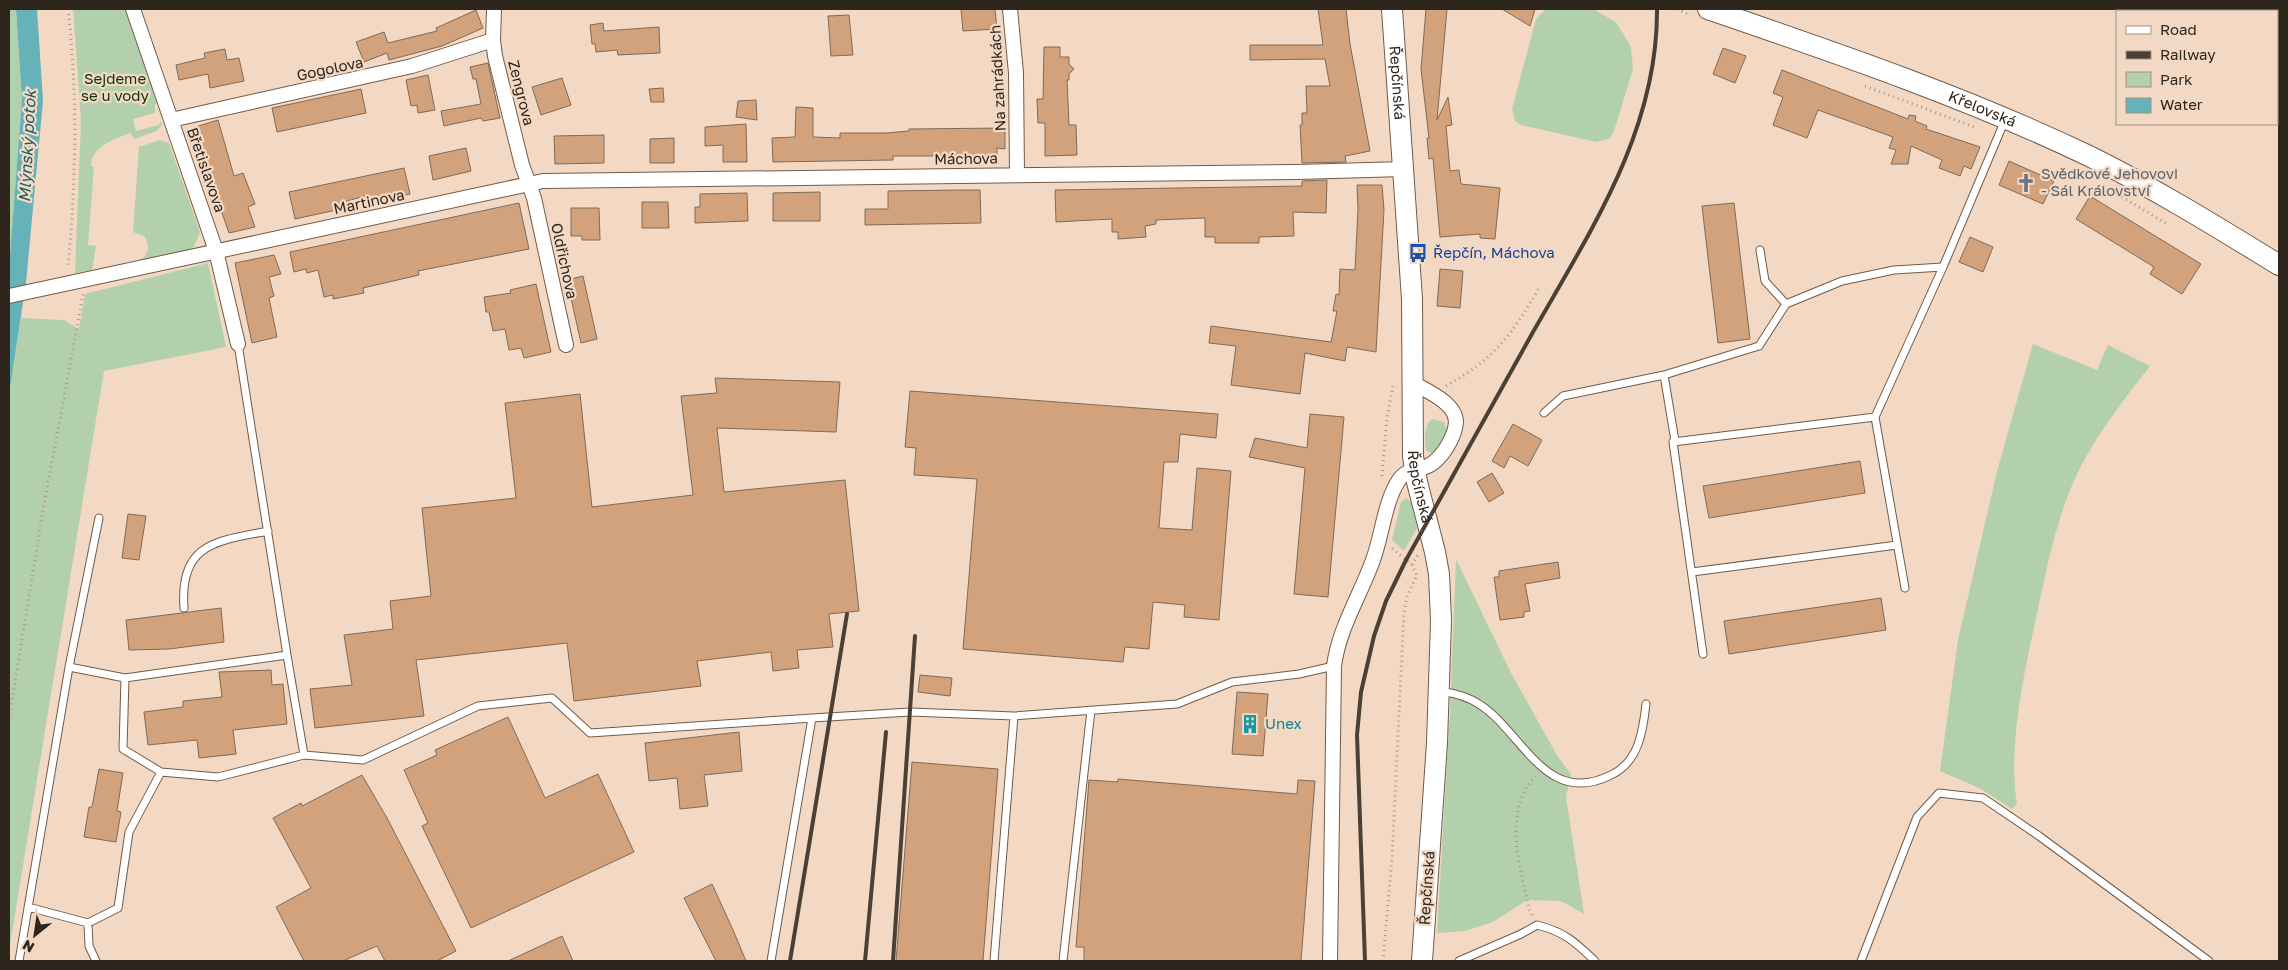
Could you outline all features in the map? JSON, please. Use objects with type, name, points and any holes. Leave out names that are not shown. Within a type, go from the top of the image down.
[{"type":"street","name":"Břetislavova","points":[[133,9],[216,252],[238,344]]},
{"type":"street","name":"Zengrova","points":[[494,9],[493,40],[496,62],[519,156],[529,184]]},
{"type":"street","name":"Na zahrádkách","points":[[1010,9],[1016,73],[1017,175]]},
{"type":"street","name":"Řepčínská","points":[[1392,9],[1396,169],[1412,298],[1413,449],[1415,469],[1439,574],[1441,620],[1439,691],[1422,961]]},
{"type":"street","name":"Křelovská","points":[[1708,9],[1919,85],[2005,120],[2114,169],[2279,265]]},
{"type":"street","name":"Gogolova","points":[[171,120],[412,66],[493,40]]},
{"type":"street","name":"Máchova","points":[[529,184],[543,181],[1396,169]]},
{"type":"street","name":"Martinova","points":[[9,296],[529,184]]},
{"type":"street","name":"Oldřichova","points":[[529,184],[566,344]]},
{"type":"street","points":[[1330,961],[1334,666],[1336,645],[1373,559],[1393,491],[1401,476],[1415,469],[1428,466],[1440,456],[1454,433],[1456,424],[1455,416],[1451,409],[1413,382]]},
{"type":"lane","points":[[1905,588],[1875,417],[1943,267],[2005,120]]},
{"type":"lane","points":[[1760,250],[1765,281],[1786,304]]},
{"type":"lane","points":[[1544,413],[1563,396],[1664,375],[1759,346],[1786,304],[1842,281],[1894,270],[1943,267]]},
{"type":"lane","points":[[238,344],[304,755]]},
{"type":"lane","points":[[1664,375],[1675,441],[1703,654]]},
{"type":"lane","points":[[1675,441],[1875,417]]},
{"type":"lane","points":[[19,961],[69,667],[99,518]]},
{"type":"lane","points":[[184,608],[184,584],[190,564],[196,556],[205,548],[217,542],[268,531]]},
{"type":"lane","points":[[1692,572],[1898,545]]},
{"type":"lane","points":[[69,667],[125,678],[287,656]]},
{"type":"lane","points":[[125,678],[123,749],[161,772],[218,777],[304,755],[363,760],[478,706],[552,698],[590,733],[910,712],[1014,716],[1177,704],[1232,682],[1299,674],[1334,666]]},
{"type":"lane","points":[[1439,691],[1453,693],[1479,704],[1492,715],[1542,768],[1561,780],[1579,783],[1592,782],[1617,772],[1634,755],[1644,729],[1646,704]]},
{"type":"lane","points":[[1063,961],[1091,710]]},
{"type":"lane","points":[[994,961],[1014,716]]},
{"type":"lane","points":[[771,961],[812,718]]},
{"type":"lane","points":[[28,907],[88,923],[118,908],[129,832],[161,772]]},
{"type":"lane","points":[[1861,961],[1917,818],[1939,794],[1983,798],[2039,836],[2209,961]]},
{"type":"lane","points":[[88,923],[89,946],[96,961]]},
{"type":"lane","points":[[1459,961],[1537,925],[1556,930],[1568,936],[1595,961]]},
{"type":"path","points":[[67,284],[72,228],[76,105],[68,9]]},
{"type":"path","points":[[2105,186],[2168,224]]},
{"type":"path","points":[[9,719],[84,280]]},
{"type":"path","points":[[1432,394],[1482,364],[1495,353],[1520,320],[1538,288]]},
{"type":"path","points":[[1383,961],[1392,858],[1404,612],[1407,597],[1417,575],[1412,565],[1389,544]]},
{"type":"path","points":[[1537,925],[1529,909],[1515,837],[1517,808],[1530,782],[1542,768]]},
{"type":"green space","points":[[9,9],[16,9],[22,99],[9,268]]},
{"type":"green space","name":"Sejdeme se u vody","points":[[73,9],[125,9],[158,103],[155,104],[155,113],[133,119],[136,131],[159,125],[161,121],[162,125],[157,131],[134,139],[130,133],[117,138],[105,144],[95,153],[91,166],[94,167],[88,245],[96,246],[92,270],[75,273],[81,120]]},
{"type":"green space","points":[[1546,9],[1593,9],[1616,22],[1631,47],[1633,69],[1614,131],[1609,139],[1596,142],[1521,125],[1515,121],[1512,109],[1536,19]]},
{"type":"green space","points":[[159,140],[169,143],[200,232],[194,247],[185,251],[138,261],[148,251],[145,237],[133,232],[139,147]]},
{"type":"green space","points":[[208,263],[226,347],[104,371],[9,951],[9,395],[21,318],[64,320],[79,329],[85,294]]},
{"type":"green space","points":[[2033,344],[2097,370],[2108,345],[2150,366],[2112,416],[2086,456],[2060,519],[2043,587],[2019,704],[2014,755],[2017,804],[2012,809],[1981,789],[1940,771],[1958,640],[1997,471]]},
{"type":"green space","points":[[1432,419],[1444,422],[1447,433],[1435,453],[1432,454],[1426,450],[1425,438],[1427,425]]},
{"type":"green space","points":[[1406,498],[1411,502],[1417,528],[1404,551],[1392,540],[1401,502]]},
{"type":"green space","points":[[1456,559],[1511,673],[1558,757],[1571,774],[1566,797],[1584,914],[1561,901],[1527,900],[1493,922],[1465,931],[1437,933],[1450,710]]},
{"type":"water","name":"Mlýnský potok","points":[[16,9],[37,9],[43,101],[26,283],[9,395],[9,268],[22,99]]},
{"type":"building","points":[[961,9],[995,9],[997,29],[963,31]]},
{"type":"building","points":[[1318,9],[1346,9],[1350,44],[1370,151],[1345,156],[1346,162],[1302,163],[1300,125],[1302,125],[1302,113],[1307,113],[1306,86],[1330,86],[1325,59],[1250,60],[1250,45],[1323,45]]},
{"type":"building","points":[[1426,9],[1447,9],[1437,120],[1448,97],[1452,125],[1446,126],[1450,171],[1459,170],[1461,184],[1500,188],[1495,239],[1480,238],[1480,234],[1440,237],[1433,158],[1429,159],[1427,138],[1429,138],[1421,69]]},
{"type":"building","points":[[1502,9],[1535,9],[1530,26]]},
{"type":"building","points":[[476,10],[483,28],[442,46],[389,60],[387,53],[364,62],[356,42],[384,32],[388,43],[437,31],[436,28]]},
{"type":"building","points":[[849,15],[853,55],[831,56],[828,16]]},
{"type":"building","points":[[603,23],[604,31],[659,27],[660,53],[618,55],[617,50],[596,52],[595,44],[592,44],[590,25]]},
{"type":"building","points":[[1044,47],[1060,47],[1060,57],[1069,57],[1069,64],[1074,69],[1069,74],[1069,80],[1067,80],[1069,125],[1076,125],[1077,155],[1045,156],[1045,123],[1038,123],[1037,99],[1043,99]]},
{"type":"building","points":[[1723,48],[1746,56],[1735,83],[1713,74]]},
{"type":"building","points":[[225,49],[227,60],[239,58],[244,81],[210,88],[208,74],[179,80],[176,65],[205,58],[204,53]]},
{"type":"building","points":[[488,63],[500,118],[483,121],[481,118],[444,126],[441,111],[481,104],[476,79],[473,79],[470,67]]},
{"type":"building","points":[[1782,70],[1908,119],[1909,115],[1916,116],[1915,121],[1927,126],[1926,129],[1980,147],[1971,169],[1964,166],[1960,176],[1939,168],[1942,160],[1911,146],[1908,164],[1891,164],[1896,150],[1889,148],[1893,137],[1818,110],[1807,138],[1773,125],[1783,97],[1773,93]]},
{"type":"building","points":[[428,75],[435,110],[418,113],[417,105],[411,106],[406,80]]},
{"type":"building","points":[[562,78],[571,105],[541,115],[532,87]]},
{"type":"building","points":[[663,88],[664,102],[651,102],[649,89]]},
{"type":"building","points":[[361,89],[366,113],[277,132],[272,108]]},
{"type":"building","points":[[756,100],[757,120],[736,117],[738,101]]},
{"type":"building","points":[[796,107],[813,108],[813,137],[840,138],[840,133],[886,133],[909,131],[909,129],[1005,128],[1005,149],[997,148],[997,156],[893,156],[893,160],[773,162],[772,138],[795,137]]},
{"type":"building","points":[[218,120],[234,176],[243,173],[255,204],[248,207],[255,227],[229,233],[192,128]]},
{"type":"building","points":[[746,124],[747,162],[723,162],[723,145],[705,146],[705,127]]},
{"type":"building","points":[[604,135],[604,163],[555,164],[554,136]]},
{"type":"building","points":[[674,138],[674,163],[650,163],[650,139]]},
{"type":"building","points":[[466,148],[471,171],[433,180],[429,156]]},
{"type":"building","name":"Svědkové Jehovovi - Sál Království","points":[[2009,161],[2054,181],[2043,204],[1999,185]]},
{"type":"building","points":[[404,168],[410,194],[366,204],[365,196],[340,203],[341,209],[295,219],[289,192]]},
{"type":"building","points":[[1327,180],[1326,213],[1293,212],[1294,236],[1259,237],[1259,243],[1215,243],[1215,237],[1205,237],[1205,218],[1156,220],[1156,224],[1145,226],[1146,237],[1118,239],[1118,232],[1112,232],[1112,219],[1056,222],[1055,190],[1302,186],[1302,181]]},
{"type":"building","points":[[1357,185],[1382,185],[1384,210],[1376,352],[1347,347],[1345,361],[1305,353],[1300,394],[1231,385],[1236,346],[1209,343],[1211,326],[1331,342],[1337,311],[1333,311],[1336,294],[1339,295],[1340,269],[1355,270],[1358,209]]},
{"type":"building","points":[[980,190],[981,223],[865,225],[865,209],[888,209],[888,191]]},
{"type":"building","points":[[820,192],[820,221],[773,221],[773,193]]},
{"type":"building","points":[[747,193],[748,221],[695,223],[695,207],[700,207],[700,194]]},
{"type":"building","points":[[2090,196],[2201,264],[2182,294],[2150,274],[2154,267],[2076,219]]},
{"type":"building","points":[[642,202],[668,202],[669,228],[642,228]]},
{"type":"building","points":[[519,203],[529,249],[418,271],[419,275],[363,288],[364,293],[333,299],[333,295],[324,297],[318,270],[307,273],[306,269],[294,272],[290,252]]},
{"type":"building","points":[[1734,203],[1750,339],[1718,343],[1702,206]]},
{"type":"building","points":[[571,208],[599,208],[600,240],[582,240],[582,236],[571,236]]},
{"type":"building","points":[[1970,237],[1993,247],[1983,272],[1959,262]]},
{"type":"building","points":[[274,255],[281,274],[269,277],[274,296],[269,298],[277,337],[252,343],[235,263]]},
{"type":"building","points":[[1440,269],[1463,271],[1460,308],[1437,306]]},
{"type":"building","points":[[583,276],[597,339],[581,343],[567,280]]},
{"type":"building","points":[[536,284],[551,352],[524,358],[521,348],[509,350],[505,329],[493,331],[489,312],[486,312],[484,297],[511,293],[510,290]]},
{"type":"building","points":[[715,378],[840,382],[836,432],[717,428],[724,492],[845,480],[859,611],[829,614],[833,647],[797,650],[799,668],[773,671],[771,652],[697,661],[701,686],[574,701],[567,643],[416,660],[424,716],[315,728],[310,689],[352,685],[344,635],[393,629],[390,601],[431,596],[422,508],[516,498],[505,403],[580,394],[592,507],[693,495],[681,396],[717,393]]},
{"type":"building","points":[[910,391],[1218,414],[1216,438],[1180,434],[1178,462],[1164,462],[1159,528],[1192,530],[1197,468],[1231,471],[1219,620],[1184,617],[1185,605],[1153,602],[1149,649],[1125,647],[1123,662],[963,649],[977,479],[914,475],[916,448],[905,447]]},
{"type":"building","points":[[1310,414],[1344,417],[1328,597],[1294,594],[1305,468],[1249,457],[1255,438],[1307,448]]},
{"type":"building","points":[[1513,424],[1542,440],[1528,466],[1510,456],[1504,468],[1492,461]]},
{"type":"building","points":[[1860,461],[1865,493],[1709,518],[1703,486]]},
{"type":"building","points":[[1492,473],[1504,493],[1489,502],[1477,482]]},
{"type":"building","points":[[128,514],[146,516],[139,560],[122,558]]},
{"type":"building","points":[[1558,562],[1560,578],[1525,584],[1530,611],[1524,612],[1524,617],[1500,620],[1494,577],[1499,577],[1499,571]]},
{"type":"building","points":[[1881,598],[1886,630],[1729,654],[1724,621]]},
{"type":"building","points":[[221,608],[224,642],[169,649],[129,650],[126,620]]},
{"type":"building","points":[[271,670],[272,685],[283,684],[287,724],[233,730],[236,754],[199,758],[197,740],[148,745],[144,712],[183,707],[183,701],[222,697],[219,672]]},
{"type":"building","points":[[920,675],[952,678],[950,696],[918,692]]},
{"type":"building","name":"Unex","points":[[1237,692],[1268,694],[1263,756],[1232,754]]},
{"type":"building","points":[[508,717],[545,798],[598,774],[634,852],[471,928],[422,826],[428,823],[404,770],[437,755],[435,750]]},
{"type":"building","points":[[739,732],[742,771],[704,775],[708,806],[680,809],[677,778],[649,781],[645,743]]},
{"type":"building","points":[[912,762],[998,769],[983,961],[896,961]]},
{"type":"building","points":[[99,769],[123,773],[117,811],[121,812],[116,842],[84,837],[89,807],[92,807]]},
{"type":"building","points":[[362,775],[387,818],[456,951],[437,961],[385,961],[377,946],[343,961],[304,961],[276,907],[311,888],[273,818],[301,803],[302,806]]},
{"type":"building","points":[[1118,779],[1297,794],[1298,780],[1315,781],[1301,961],[1084,961],[1084,947],[1076,947],[1089,780],[1118,782]]},
{"type":"building","points":[[712,884],[746,961],[716,961],[684,898]]},
{"type":"building","points":[[562,936],[573,961],[508,961]]},
{"type":"railway","points":[[1365,961],[1357,735],[1361,692],[1374,636],[1386,601],[1406,560],[1577,256],[1617,178],[1646,96],[1654,53],[1657,9]]},
{"type":"railway","points":[[790,961],[847,614]]},
{"type":"railway","points":[[893,961],[915,636]]},
{"type":"railway","points":[[865,961],[886,732]]},
{"type":"place","name":"Svědkové Jehovovi - Sál Království","points":[[2026,183]]},
{"type":"place","name":"Řepčín, Máchova","points":[[1418,253]]},
{"type":"place","name":"Unex","points":[[1250,724]]}]
